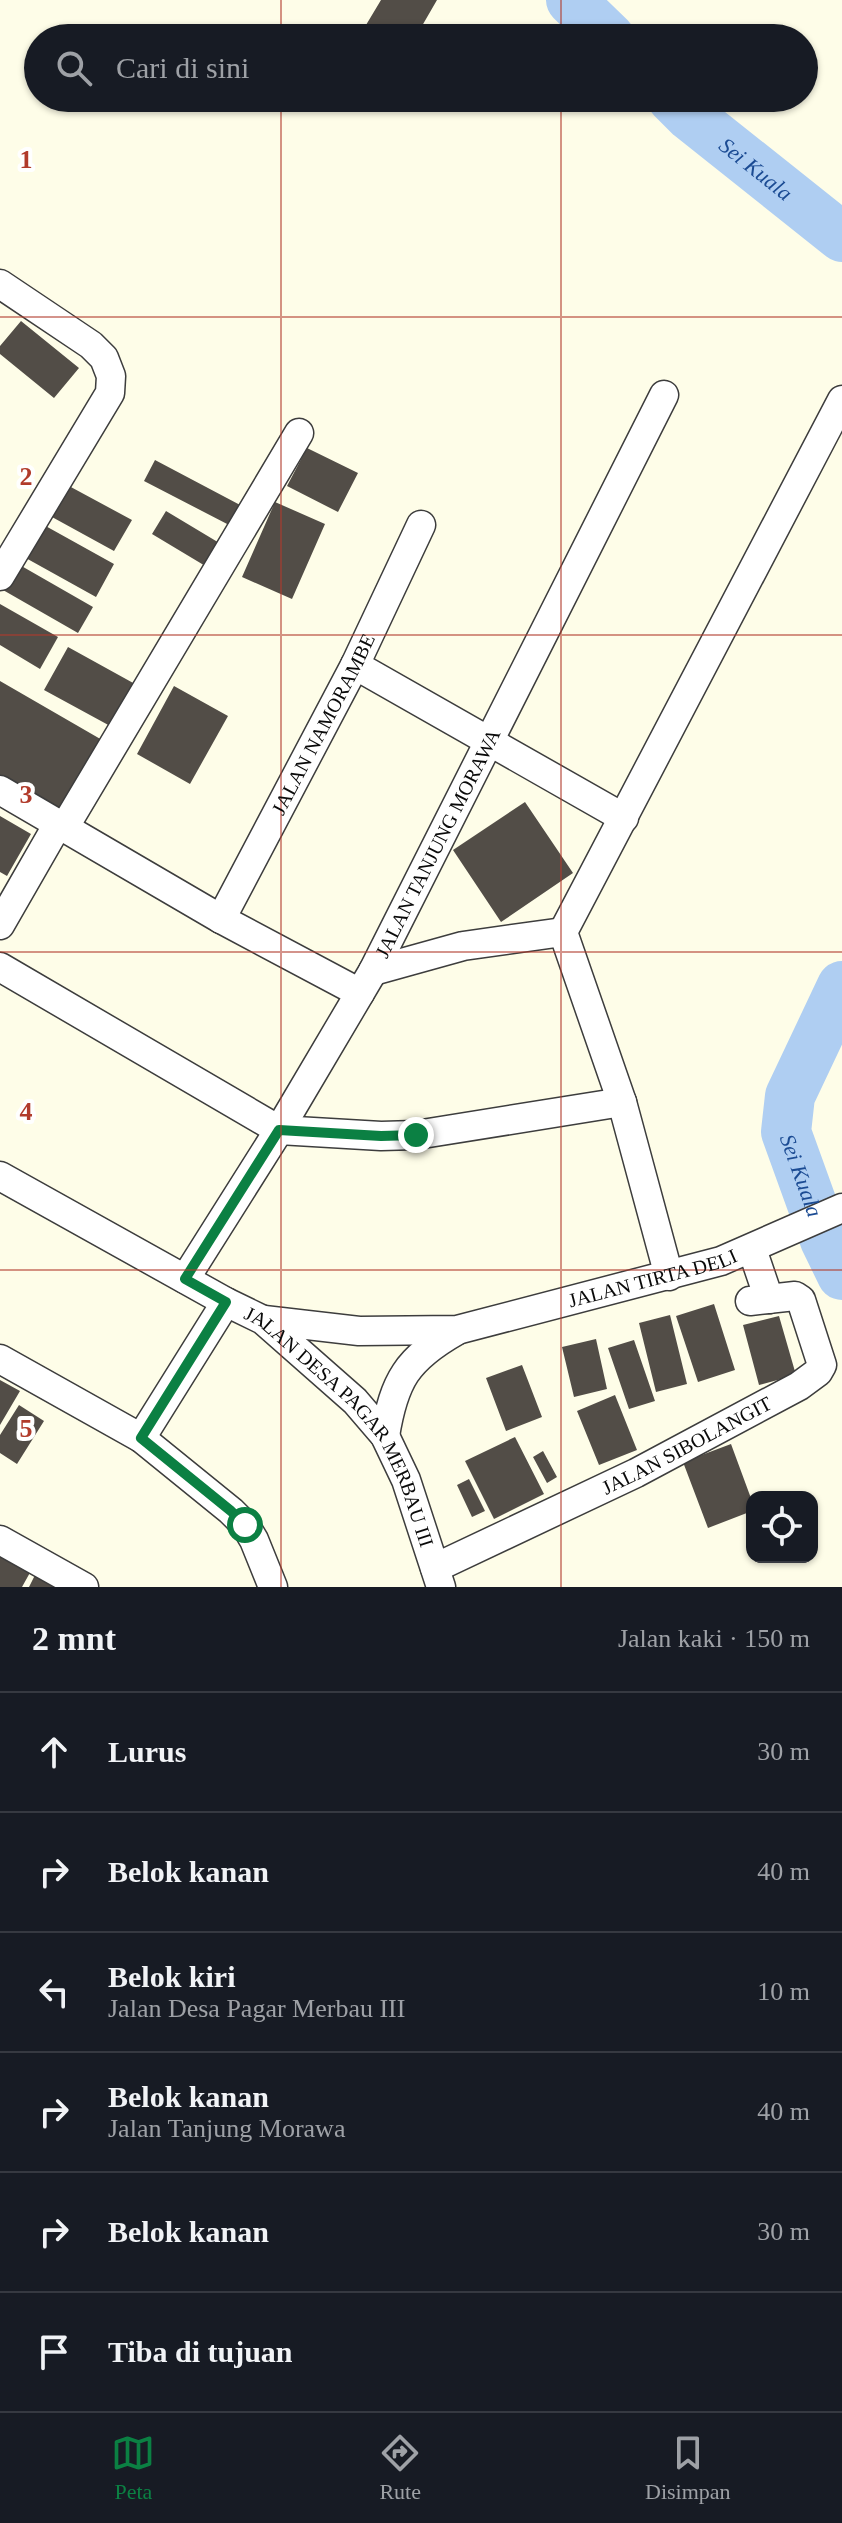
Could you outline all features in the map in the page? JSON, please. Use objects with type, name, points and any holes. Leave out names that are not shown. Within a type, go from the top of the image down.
[{"type":"street","points":[[0,284],[91,345],[104,358],[111,376],[110,393],[0,576]]},
{"type":"street","name":"JALAN TANJUNG MORAWA","points":[[185,1279],[279,1130],[366,982],[664,395]]},
{"type":"street","points":[[669,1276],[622,1102],[563,932],[842,400]]},
{"type":"street","points":[[0,925],[299,433]]},
{"type":"street","name":"JALAN NAMORAMBE","points":[[221,919],[355,665],[421,525]]},
{"type":"street","points":[[355,665],[624,818]]},
{"type":"street","points":[[0,790],[221,919],[366,982],[463,946],[563,932]]},
{"type":"street","points":[[0,967],[279,1130],[416,1135],[622,1102]]},
{"type":"street","name":"JALAN DESA PAGAR MERBAU III","points":[[0,1176],[263,1320],[355,1401],[385,1436],[406,1480],[438,1578]]},
{"type":"street","name":"JALAN TIRTA DELI","points":[[263,1320],[359,1331],[457,1330],[669,1276],[757,1248],[838,1209]]},
{"type":"street","name":"JALAN SIBOLANGIT","points":[[438,1578],[799,1386],[818,1372],[822,1365],[801,1300],[795,1296],[759,1300],[757,1248]]},
{"type":"street","points":[[141,1438],[226,1302]]},
{"type":"street","name":"JALAN TIRTA DELI","points":[[385,1436],[390,1403],[405,1372],[428,1347],[457,1330]]},
{"type":"street","points":[[0,1359],[141,1438],[231,1511],[245,1525],[273,1587]]},
{"type":"street","points":[[0,1540],[84,1587]]},
{"type":"building","points":[[381,0],[437,0],[423,24],[367,24]]},
{"type":"building","points":[[21,321],[79,368],[54,398],[0,354],[0,346]]},
{"type":"building","points":[[307,448],[358,473],[338,512],[287,486]]},
{"type":"building","points":[[155,460],[242,506],[231,526],[144,481]]},
{"type":"building","points":[[69,486],[132,520],[114,551],[52,517]]},
{"type":"building","points":[[275,502],[325,524],[292,599],[242,577]]},
{"type":"building","points":[[166,511],[221,544],[207,567],[152,534]]},
{"type":"building","points":[[42,524],[114,564],[96,597],[24,557]]},
{"type":"building","points":[[18,564],[93,607],[78,633],[3,590]]},
{"type":"building","points":[[0,604],[58,637],[40,669],[0,645]]},
{"type":"building","points":[[68,647],[135,684],[112,727],[44,690]]},
{"type":"building","points":[[0,681],[109,744],[66,819],[0,781]]},
{"type":"building","points":[[174,686],[228,716],[190,784],[137,754]]},
{"type":"building","points":[[525,802],[573,873],[501,922],[453,850]]},
{"type":"building","points":[[0,816],[31,834],[7,876],[0,872]]},
{"type":"building","points":[[714,1304],[735,1370],[698,1382],[676,1316]]},
{"type":"building","points":[[670,1315],[687,1384],[656,1392],[639,1323]]},
{"type":"building","points":[[779,1316],[796,1375],[759,1385],[743,1325]]},
{"type":"building","points":[[596,1339],[607,1389],[574,1397],[562,1347]]},
{"type":"building","points":[[634,1340],[655,1401],[629,1409],[608,1348]]},
{"type":"building","points":[[522,1365],[542,1417],[506,1431],[486,1378]]},
{"type":"building","points":[[0,1380],[20,1391],[0,1425]]},
{"type":"building","points":[[615,1395],[637,1450],[599,1465],[577,1411]]},
{"type":"building","points":[[19,1405],[44,1421],[17,1464],[0,1453],[0,1435]]},
{"type":"building","points":[[515,1437],[544,1494],[494,1519],[465,1461]]},
{"type":"building","points":[[731,1444],[748,1491],[746,1513],[708,1528],[683,1462]]},
{"type":"building","points":[[543,1451],[557,1477],[547,1483],[533,1457]]},
{"type":"building","points":[[469,1479],[485,1511],[472,1517],[457,1485]]},
{"type":"building","points":[[0,1551],[32,1569],[22,1587],[0,1587]]},
{"type":"building","points":[[35,1575],[61,1587],[29,1587]]},
{"type":"waterway","name":"Sei Kuala","points":[[571,0],[596,24]]},
{"type":"waterway","name":"Sei Kuala","points":[[686,112],[842,237]]},
{"type":"waterway","name":"Sei Kuala","points":[[842,986],[790,1096],[786,1132],[825,1240],[842,1275]]},
{"type":"route","points":[[245,1525],[141,1438],[226,1302],[185,1279],[279,1130],[416,1135]]}]
